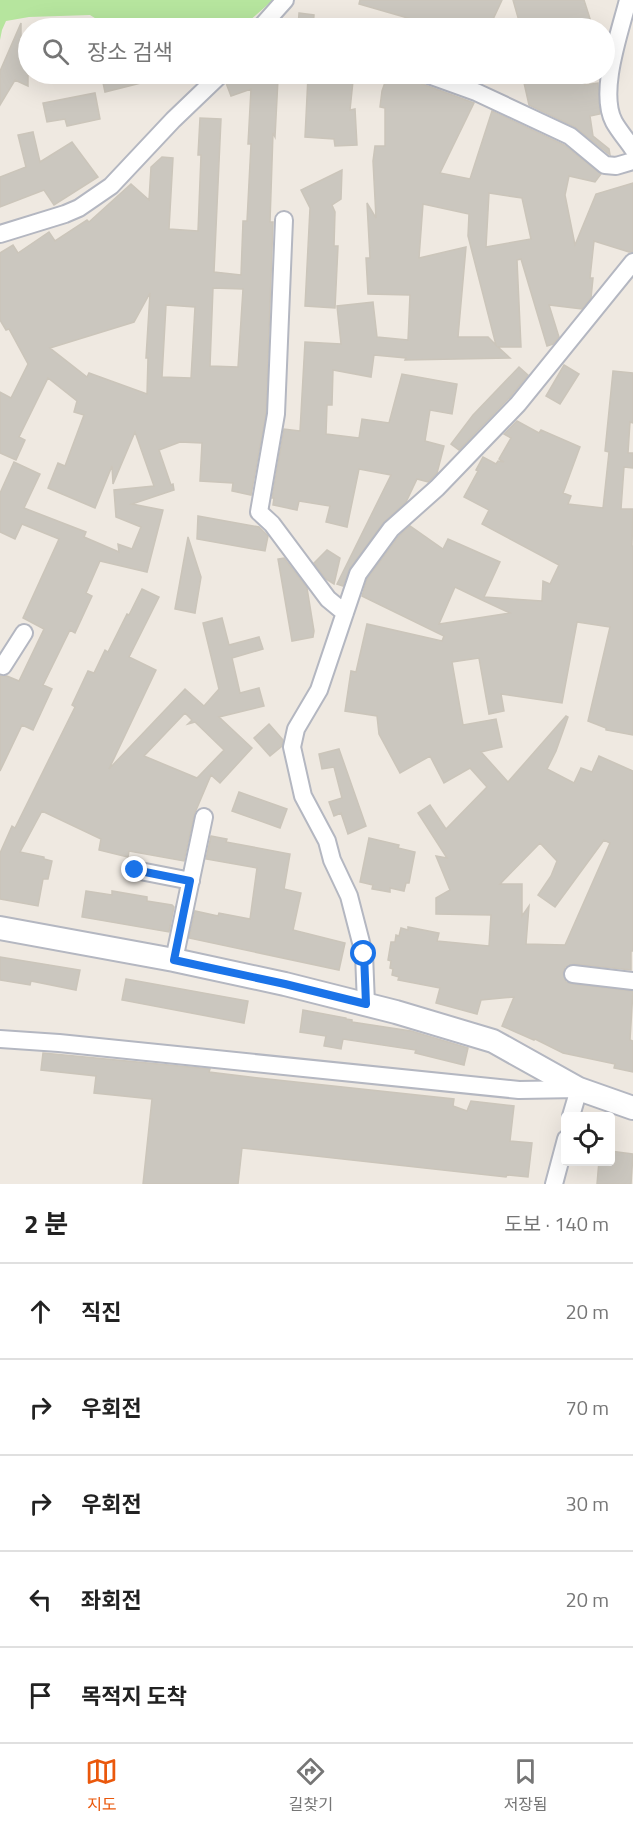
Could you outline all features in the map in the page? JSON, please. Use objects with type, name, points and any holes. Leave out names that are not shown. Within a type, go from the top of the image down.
[{"type":"street","points":[[269,18],[285,0]]},
{"type":"street","points":[[615,52],[628,0]]},
{"type":"street","points":[[0,234],[79,208],[111,186],[211,84]]},
{"type":"street","points":[[454,84],[570,136],[605,165],[616,166],[633,161]]},
{"type":"street","points":[[609,84],[608,96],[613,121],[633,148]]},
{"type":"street","points":[[284,220],[276,414],[259,512],[272,524],[328,599],[345,613]]},
{"type":"street","points":[[366,1004],[364,954],[349,896],[332,860],[327,841],[303,796],[292,747],[296,729],[319,690],[358,574],[391,529],[437,489],[518,404],[633,262]]},
{"type":"street","points":[[0,665],[3,666],[24,633]]},
{"type":"street","points":[[174,960],[204,817]]},
{"type":"street","points":[[135,870],[190,881]]},
{"type":"street","points":[[0,928],[174,960],[366,1004],[493,1041],[579,1089],[633,1108]]},
{"type":"street","points":[[573,974],[633,981]]},
{"type":"street","points":[[0,1039],[59,1042],[519,1090],[579,1089]]},
{"type":"street","points":[[572,1112],[579,1089]]},
{"type":"street","points":[[554,1184],[561,1158]]},
{"type":"green space","points":[[0,0],[273,0],[252,18],[95,18],[90,15],[18,18],[6,21],[0,40]]},
{"type":"building","points":[[360,0],[502,0],[494,18],[408,18],[359,4]]},
{"type":"building","points":[[513,0],[584,0],[590,18],[518,18]]},
{"type":"building","points":[[299,13],[314,15],[314,18],[299,18]]},
{"type":"building","points":[[18,30],[18,81],[15,80],[0,105],[0,71]]},
{"type":"building","points":[[103,84],[137,84],[105,92]]},
{"type":"building","points":[[226,84],[278,84],[275,137],[273,133],[270,222],[273,222],[266,413],[251,495],[232,491],[233,483],[200,481],[202,443],[180,442],[159,450],[174,490],[132,504],[163,510],[147,572],[100,561],[86,593],[92,596],[75,633],[70,630],[43,685],[52,689],[33,730],[22,725],[0,771],[0,676],[19,681],[44,629],[23,618],[59,539],[22,524],[15,539],[0,532],[0,493],[14,462],[40,474],[24,508],[86,532],[84,537],[119,552],[118,544],[132,549],[141,527],[116,517],[114,490],[154,486],[135,432],[113,484],[112,466],[95,508],[48,488],[58,463],[65,466],[84,415],[74,412],[77,401],[48,378],[19,437],[25,440],[16,460],[0,453],[0,392],[11,398],[28,364],[9,329],[6,330],[0,320],[0,253],[13,245],[18,253],[49,232],[55,241],[87,220],[89,222],[131,184],[149,200],[151,167],[162,157],[173,158],[169,229],[198,231],[200,118],[221,119],[214,272],[241,275],[243,221],[247,221],[251,89],[231,96]],"holes":[[[213,288],[243,289],[238,367],[210,366]],[[150,293],[146,358],[148,358],[147,394],[89,373],[87,377],[50,348],[134,322]],[[166,305],[195,307],[191,378],[162,377]]]},
{"type":"building","points":[[308,84],[353,84],[350,110],[355,109],[357,145],[335,146],[334,139],[305,137]]},
{"type":"building","points":[[384,84],[422,84],[474,103],[440,173],[470,179],[492,111],[564,145],[601,174],[595,182],[569,176],[565,195],[575,245],[596,194],[633,183],[633,252],[594,241],[590,278],[593,278],[591,298],[582,309],[549,305],[559,337],[553,344],[547,346],[521,259],[517,260],[521,347],[498,347],[510,358],[405,360],[406,358],[374,355],[371,377],[333,370],[332,405],[327,405],[326,434],[359,438],[362,419],[389,423],[402,374],[457,384],[452,414],[430,410],[425,441],[444,446],[437,473],[428,482],[417,479],[406,502],[383,523],[350,568],[343,586],[337,584],[391,475],[359,469],[347,527],[326,522],[330,506],[299,501],[297,510],[273,505],[274,498],[272,498],[284,429],[300,431],[305,342],[341,344],[337,306],[373,302],[377,337],[408,340],[410,295],[368,294],[366,258],[370,258],[367,203],[376,218],[373,161],[375,146],[385,146],[385,108],[380,107]],"holes":[[[489,193],[522,198],[531,239],[486,247]],[[423,204],[469,214],[468,236],[496,345],[488,337],[458,337],[466,247],[419,258]]]},
{"type":"building","points":[[524,84],[598,84],[600,114],[590,116],[593,136],[609,149],[610,155],[575,127],[529,105]]},
{"type":"building","points":[[95,93],[100,119],[67,126],[65,119],[47,122],[43,103]]},
{"type":"building","points":[[33,132],[40,162],[72,142],[98,177],[54,205],[44,190],[0,207],[0,177],[26,167],[18,135]]},
{"type":"building","points":[[342,170],[341,199],[332,205],[335,212],[334,246],[338,246],[335,308],[305,306],[310,208],[301,190]]},
{"type":"building","points":[[564,365],[579,374],[560,404],[546,396]]},
{"type":"building","points":[[519,367],[528,375],[510,397],[459,450],[451,444],[473,415]]},
{"type":"building","points":[[613,371],[633,373],[633,423],[630,422],[628,453],[633,453],[633,468],[624,467],[621,509],[633,509],[633,735],[606,730],[588,721],[610,627],[577,622],[562,703],[501,694],[504,711],[489,714],[479,658],[452,662],[463,725],[496,719],[502,747],[481,752],[508,782],[566,716],[568,717],[556,751],[547,769],[574,783],[581,768],[592,772],[599,756],[633,771],[633,951],[631,951],[631,970],[574,964],[565,967],[563,973],[566,982],[572,984],[633,991],[630,1040],[633,1041],[633,1072],[614,1068],[615,1064],[563,1053],[502,1026],[514,997],[481,1000],[477,1014],[436,1003],[440,988],[398,980],[399,977],[392,975],[391,961],[388,960],[391,942],[395,942],[396,935],[399,936],[401,928],[408,930],[408,927],[439,933],[437,941],[489,946],[491,915],[436,914],[436,898],[450,890],[436,856],[447,858],[418,813],[430,805],[446,829],[487,787],[470,768],[444,783],[430,756],[400,773],[379,734],[377,716],[345,711],[351,671],[356,672],[367,624],[442,641],[444,636],[362,596],[367,579],[399,536],[410,526],[443,549],[448,539],[500,562],[484,597],[542,601],[543,581],[550,584],[559,565],[482,524],[489,510],[464,497],[483,457],[496,464],[498,461],[504,462],[499,459],[511,438],[504,434],[517,421],[539,433],[541,430],[580,447],[563,493],[571,496],[568,504],[603,508],[609,452],[605,451]],"holes":[[[455,587],[482,600],[510,613],[439,624]],[[604,840],[610,843],[565,945],[526,944],[529,906],[522,916],[522,884],[500,884],[540,843],[557,861],[551,876],[538,895],[555,907]]]},
{"type":"building","points":[[198,516],[259,527],[268,536],[265,551],[197,539]]},
{"type":"building","points":[[188,537],[201,577],[195,613],[175,609]]},
{"type":"building","points":[[327,550],[340,558],[334,584],[326,579],[314,563]]},
{"type":"building","points":[[284,558],[307,588],[313,637],[292,641],[278,559]]},
{"type":"building","points":[[142,589],[159,597],[129,657],[156,670],[109,769],[185,689],[204,706],[219,689],[203,623],[222,618],[229,645],[259,637],[263,649],[232,658],[240,693],[259,688],[264,706],[219,717],[252,748],[220,783],[211,775],[194,815],[184,861],[129,851],[128,857],[99,850],[101,839],[42,811],[20,852],[52,861],[48,879],[43,879],[38,906],[0,899],[0,853],[12,826],[15,828],[75,707],[72,705],[88,671],[94,673],[105,650],[108,652],[127,614],[129,615]],"holes":[[[185,713],[192,720],[188,724],[195,722],[224,750],[197,778],[144,756]]]},
{"type":"building","points":[[269,724],[283,740],[282,746],[270,756],[254,738]]},
{"type":"building","points":[[339,749],[366,826],[348,834],[341,813],[334,816],[329,802],[342,798],[334,767],[322,769],[319,754]]},
{"type":"building","points":[[239,792],[287,809],[280,828],[232,811]]},
{"type":"building","points":[[211,836],[227,839],[226,842],[290,854],[284,889],[301,893],[293,930],[345,943],[339,970],[189,938],[195,911],[250,919],[257,868],[206,859]]},
{"type":"building","points":[[369,838],[399,845],[398,848],[415,852],[409,883],[406,883],[404,891],[390,888],[390,892],[372,889],[373,885],[360,882]]},
{"type":"building","points":[[86,891],[112,895],[112,891],[147,897],[147,901],[172,905],[174,907],[169,932],[82,917]]},
{"type":"building","points":[[0,957],[80,970],[76,990],[31,981],[30,985],[0,980]]},
{"type":"building","points":[[126,979],[248,1001],[244,1023],[122,1000]]},
{"type":"building","points":[[303,1010],[346,1018],[352,1022],[411,1031],[468,1048],[464,1065],[415,1053],[416,1050],[343,1039],[341,1049],[324,1046],[326,1036],[300,1032]]},
{"type":"building","points":[[43,1053],[210,1069],[209,1072],[454,1099],[453,1106],[467,1111],[471,1101],[514,1106],[510,1141],[532,1143],[528,1177],[507,1175],[506,1177],[242,1148],[238,1184],[143,1184],[152,1099],[94,1093],[96,1076],[41,1070]]},
{"type":"building","points":[[615,1152],[633,1154],[631,1184],[597,1184],[599,1166],[615,1166]]},
{"type":"route","points":[[135,870],[190,881],[174,960],[366,1004],[364,954]]}]
